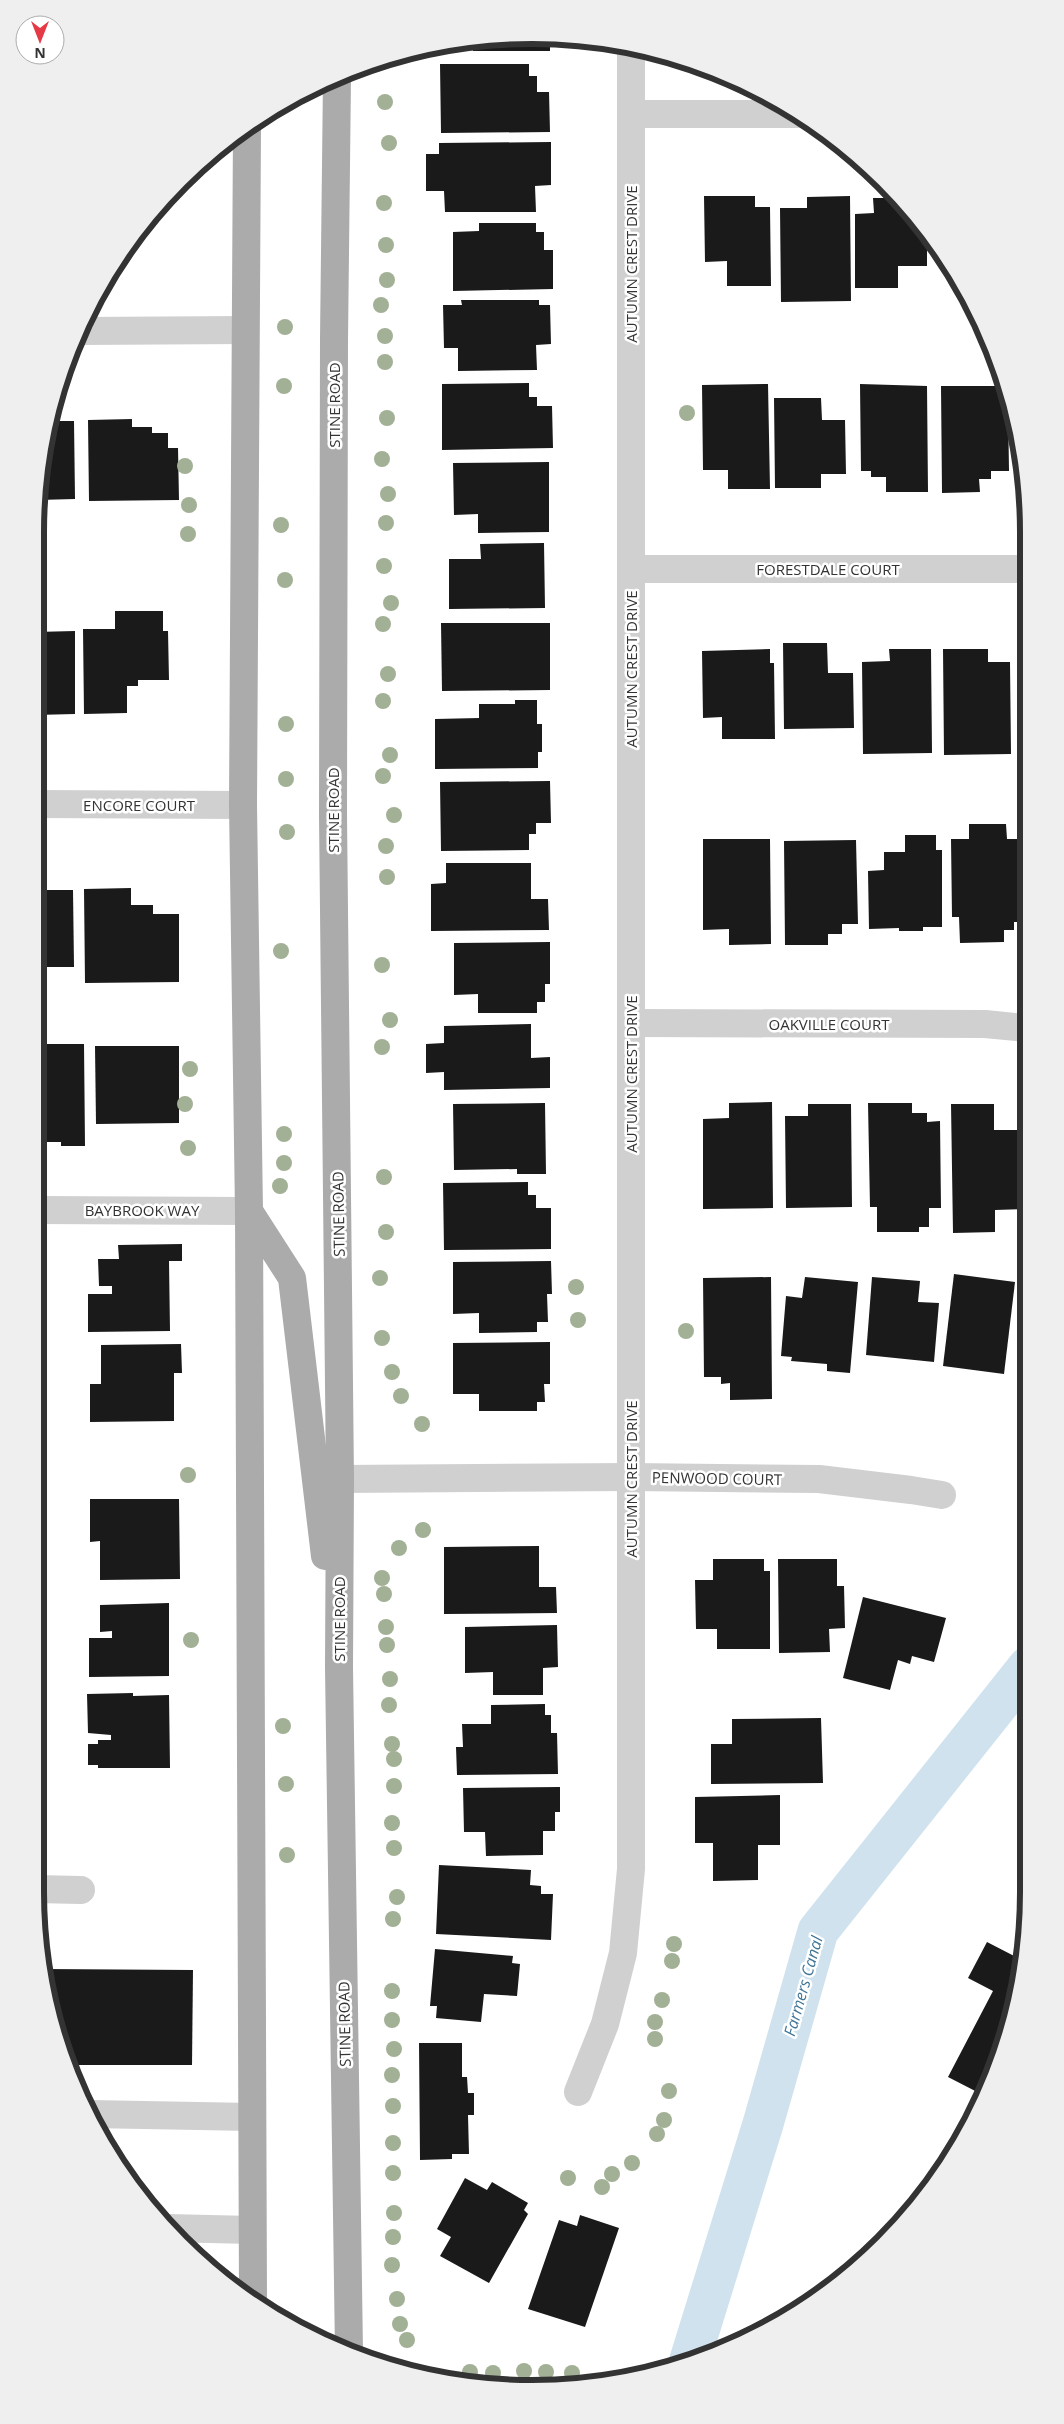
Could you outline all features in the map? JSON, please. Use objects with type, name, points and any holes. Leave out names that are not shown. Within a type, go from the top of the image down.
[{"type":"main road","name":"STINE ROAD","points":[[335,91],[333,816],[340,1479],[339,1667],[349,2344]]},
{"type":"main road","points":[[247,136],[243,805],[249,1211],[253,2292]]},
{"type":"main road","points":[[249,1211],[292,1278],[339,1667]]},
{"type":"street","name":"AUTUMN CREST DRIVE","points":[[578,2092],[605,2024],[623,1952],[631,1869],[631,54]]},
{"type":"street","points":[[631,114],[784,114]]},
{"type":"street","points":[[87,331],[245,330]]},
{"type":"street","name":"FORESTDALE COURT","points":[[631,568],[1020,568]]},
{"type":"street","name":"ENCORE COURT","points":[[44,804],[243,805]]},
{"type":"street","name":"OAKVILLE COURT","points":[[631,1023],[985,1024],[1020,1027]]},
{"type":"street","name":"BAYBROOK WAY","points":[[44,1210],[249,1211]]},
{"type":"street","name":"PENWOOD COURT","points":[[340,1479],[631,1477],[819,1479],[911,1490],[942,1496]]},
{"type":"street","points":[[44,1889],[81,1890]]},
{"type":"street","points":[[97,2114],[252,2117]]},
{"type":"street","points":[[179,2228],[252,2230]]},
{"type":"building","points":[[500,45],[550,45],[550,51],[473,51],[473,48]]},
{"type":"building","points":[[440,64],[529,64],[529,76],[537,76],[537,92],[549,92],[550,132],[441,133]]},
{"type":"building","points":[[551,142],[551,185],[535,186],[536,212],[445,212],[444,191],[426,191],[426,154],[439,154],[439,143]]},
{"type":"building","points":[[704,196],[755,196],[755,207],[770,207],[771,286],[727,286],[727,261],[705,262]]},
{"type":"building","points":[[850,196],[851,301],[781,302],[780,208],[807,208],[807,197]]},
{"type":"building","points":[[873,198],[888,198],[927,246],[927,266],[898,266],[898,288],[855,288],[855,214],[874,213]]},
{"type":"building","points":[[479,223],[536,223],[536,232],[544,232],[544,250],[553,250],[553,289],[453,291],[453,232],[479,231]]},
{"type":"building","points":[[461,300],[539,300],[539,305],[550,305],[551,344],[536,345],[537,370],[458,371],[458,348],[444,348],[443,305],[462,305]]},
{"type":"building","points":[[529,383],[529,397],[537,397],[537,406],[552,406],[553,448],[442,450],[442,384]]},
{"type":"building","points":[[768,384],[770,489],[728,489],[728,470],[703,470],[702,385]]},
{"type":"building","points":[[860,384],[927,386],[928,492],[886,492],[886,477],[871,477],[871,471],[861,471]]},
{"type":"building","points":[[941,386],[998,386],[1008,425],[1009,471],[991,471],[991,479],[979,479],[980,492],[942,493]]},
{"type":"building","points":[[774,398],[821,398],[822,420],[845,420],[846,474],[821,474],[821,488],[775,488]]},
{"type":"building","points":[[132,419],[132,427],[152,427],[152,433],[168,433],[168,448],[178,448],[179,500],[89,501],[88,420]]},
{"type":"building","points":[[57,421],[74,421],[75,499],[45,500],[48,468]]},
{"type":"building","points":[[549,462],[549,532],[478,533],[478,514],[454,515],[453,463]]},
{"type":"building","points":[[544,543],[545,608],[449,609],[449,559],[481,559],[480,544]]},
{"type":"building","points":[[115,611],[163,611],[163,631],[168,631],[169,680],[138,680],[138,686],[127,686],[127,713],[84,714],[83,629],[115,629]]},
{"type":"building","points":[[441,623],[550,623],[550,690],[442,691]]},
{"type":"building","points":[[75,631],[75,714],[44,715],[44,632]]},
{"type":"building","points":[[783,643],[827,643],[828,673],[853,673],[854,728],[784,729]]},
{"type":"building","points":[[770,649],[770,663],[774,663],[775,739],[722,739],[722,717],[703,718],[702,651]]},
{"type":"building","points":[[889,649],[931,649],[932,753],[863,754],[862,662],[890,661]]},
{"type":"building","points":[[943,649],[988,649],[988,662],[1010,662],[1011,754],[944,755]]},
{"type":"building","points":[[515,700],[537,700],[537,724],[542,724],[542,752],[538,752],[538,768],[435,769],[435,719],[479,718],[479,704],[515,704]]},
{"type":"building","points":[[550,781],[551,823],[536,823],[536,834],[529,834],[529,850],[441,851],[440,782]]},
{"type":"building","points":[[969,824],[1006,824],[1007,839],[1020,839],[1020,922],[1014,922],[1014,930],[1004,930],[1004,942],[960,943],[959,917],[952,917],[951,839],[969,839]]},
{"type":"building","points":[[905,835],[936,835],[936,850],[942,850],[942,927],[923,927],[923,931],[899,931],[899,928],[869,929],[868,871],[884,870],[884,852],[905,852]]},
{"type":"building","points":[[703,839],[770,839],[771,944],[729,945],[729,929],[703,930]]},
{"type":"building","points":[[856,840],[858,924],[842,924],[842,934],[828,934],[828,945],[785,945],[784,841]]},
{"type":"building","points":[[446,863],[531,863],[531,899],[548,899],[549,930],[431,931],[431,884],[446,883]]},
{"type":"building","points":[[131,888],[131,905],[153,905],[153,914],[179,914],[179,982],[85,983],[84,889]]},
{"type":"building","points":[[44,890],[73,890],[74,967],[44,967]]},
{"type":"building","points":[[550,942],[550,984],[545,984],[545,1002],[537,1002],[537,1013],[478,1013],[478,994],[454,995],[454,943]]},
{"type":"building","points":[[531,1024],[531,1058],[550,1057],[550,1088],[444,1090],[444,1072],[426,1073],[426,1044],[444,1043],[444,1026]]},
{"type":"building","points":[[44,1044],[84,1044],[85,1146],[61,1146],[61,1142],[44,1142]]},
{"type":"building","points":[[95,1046],[179,1046],[179,1123],[96,1124]]},
{"type":"building","points":[[772,1102],[773,1208],[703,1209],[703,1119],[729,1118],[729,1103]]},
{"type":"building","points":[[545,1103],[546,1174],[517,1174],[517,1169],[454,1170],[453,1104]]},
{"type":"building","points":[[868,1103],[912,1103],[912,1113],[927,1113],[927,1122],[940,1121],[941,1208],[929,1208],[929,1227],[919,1227],[919,1232],[877,1232],[877,1207],[870,1207]]},
{"type":"building","points":[[808,1104],[851,1104],[852,1207],[786,1208],[785,1116],[808,1116]]},
{"type":"building","points":[[951,1104],[994,1104],[994,1130],[1020,1130],[1020,1209],[995,1210],[995,1232],[953,1233]]},
{"type":"building","points":[[528,1182],[528,1195],[536,1195],[536,1208],[551,1208],[551,1249],[444,1250],[443,1183]]},
{"type":"building","points":[[182,1244],[182,1261],[169,1261],[170,1331],[88,1332],[88,1294],[112,1294],[112,1286],[99,1286],[98,1259],[119,1259],[118,1245]]},
{"type":"building","points":[[551,1261],[552,1294],[547,1294],[548,1322],[537,1322],[537,1332],[479,1333],[479,1313],[453,1314],[453,1262]]},
{"type":"building","points":[[954,1274],[1015,1282],[1004,1374],[943,1366]]},
{"type":"building","points":[[771,1277],[772,1399],[730,1400],[730,1383],[721,1384],[721,1377],[704,1377],[703,1278]]},
{"type":"building","points":[[805,1277],[858,1282],[850,1373],[827,1371],[827,1364],[791,1361],[792,1357],[781,1356],[786,1296],[802,1298]]},
{"type":"building","points":[[872,1277],[920,1281],[918,1302],[939,1303],[934,1362],[866,1355]]},
{"type":"building","points":[[550,1342],[550,1384],[544,1384],[545,1402],[537,1402],[537,1411],[479,1411],[479,1394],[453,1394],[453,1343]]},
{"type":"building","points":[[181,1344],[182,1373],[174,1373],[174,1421],[90,1422],[90,1384],[101,1384],[101,1345]]},
{"type":"building","points":[[90,1499],[179,1499],[180,1579],[100,1580],[100,1541],[90,1542]]},
{"type":"building","points":[[539,1546],[539,1587],[556,1587],[557,1613],[444,1614],[444,1547]]},
{"type":"building","points":[[713,1559],[764,1559],[764,1571],[770,1571],[770,1649],[717,1649],[717,1629],[696,1629],[695,1580],[713,1580]]},
{"type":"building","points":[[778,1559],[837,1559],[837,1586],[844,1586],[845,1628],[829,1629],[830,1652],[779,1653]]},
{"type":"building","points":[[863,1597],[946,1618],[934,1662],[912,1656],[910,1664],[898,1660],[890,1690],[843,1678]]},
{"type":"building","points":[[169,1603],[169,1676],[89,1677],[89,1638],[112,1638],[112,1631],[100,1632],[100,1605]]},
{"type":"building","points":[[557,1625],[558,1667],[543,1668],[543,1695],[493,1695],[493,1672],[465,1673],[465,1627]]},
{"type":"building","points":[[133,1693],[133,1696],[169,1695],[170,1768],[98,1768],[98,1765],[88,1765],[88,1744],[98,1744],[98,1740],[111,1740],[111,1735],[88,1733],[87,1694]]},
{"type":"building","points":[[545,1704],[545,1715],[551,1715],[551,1733],[557,1733],[558,1774],[457,1775],[456,1747],[463,1747],[462,1724],[491,1724],[491,1705]]},
{"type":"building","points":[[821,1718],[823,1783],[711,1784],[711,1744],[732,1744],[732,1719]]},
{"type":"building","points":[[560,1787],[560,1812],[555,1812],[555,1831],[543,1831],[543,1855],[486,1856],[485,1832],[464,1832],[463,1788]]},
{"type":"building","points":[[780,1795],[780,1845],[758,1845],[758,1880],[713,1881],[713,1843],[695,1843],[695,1797]]},
{"type":"building","points":[[439,1865],[531,1870],[530,1885],[541,1886],[541,1894],[553,1894],[551,1940],[436,1934]]},
{"type":"building","points":[[987,1942],[1016,1957],[1004,2018],[977,2092],[948,2077],[993,1991],[968,1978]]},
{"type":"building","points":[[435,1949],[513,1956],[512,1963],[520,1964],[517,1996],[484,1994],[481,2022],[436,2018],[437,2006],[430,2006]]},
{"type":"building","points":[[50,1969],[193,1970],[192,2065],[76,2065],[60,2018]]},
{"type":"building","points":[[419,2043],[462,2043],[462,2077],[467,2077],[468,2093],[474,2093],[474,2115],[468,2115],[469,2154],[452,2154],[452,2159],[420,2160]]},
{"type":"building","points":[[465,2178],[487,2190],[492,2182],[528,2203],[524,2210],[528,2214],[489,2283],[440,2256],[451,2237],[437,2229]]},
{"type":"building","points":[[580,2215],[619,2228],[585,2327],[528,2309],[559,2220],[577,2226]]},
{"type":"waterway","name":"Farmers Canal","points":[[692,2353],[763,2124],[818,1931],[1020,1677]]}]
